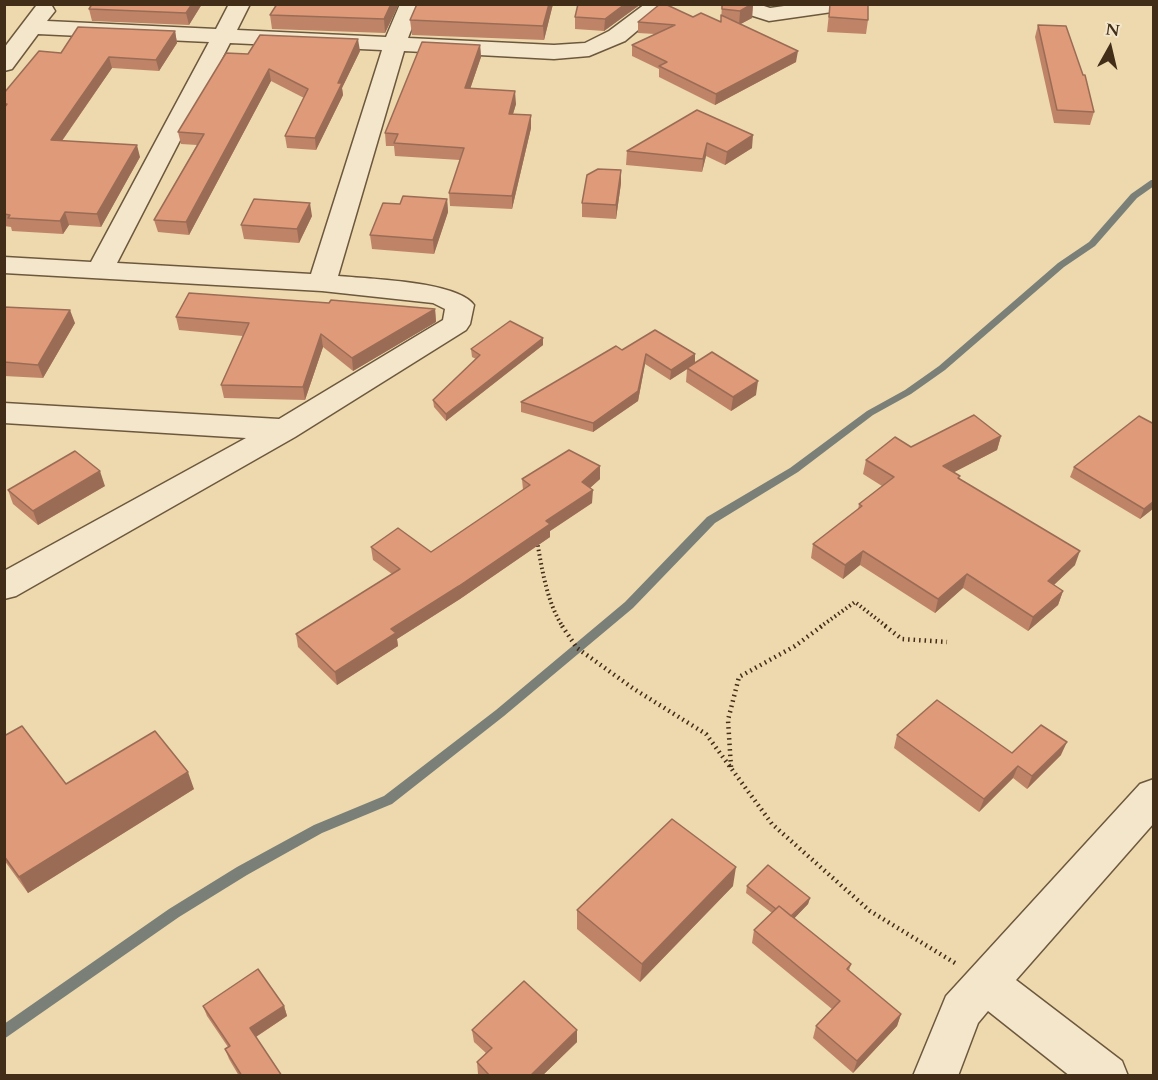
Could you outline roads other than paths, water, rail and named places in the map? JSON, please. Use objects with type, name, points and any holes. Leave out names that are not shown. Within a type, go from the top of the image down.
[{"type":"street","points":[[4,64],[49,4]]},
{"type":"street","points":[[100,270],[240,4]]},
{"type":"street","points":[[322,283],[395,43],[411,4]]},
{"type":"street","points":[[32,27],[554,52],[589,49],[617,36],[659,4]]},
{"type":"street","points":[[735,4],[769,15],[846,4]]},
{"type":"street","points":[[4,265],[322,283],[439,296],[460,305],[456,324],[284,430],[4,587]]},
{"type":"street","points":[[4,413],[284,430]]},
{"type":"street","points":[[935,1076],[961,1010],[1154,795]]},
{"type":"street","points":[[986,982],[1106,1076]]},
{"type":"waterway","points":[[4,1033],[174,913],[242,871],[318,829],[388,800],[500,713],[629,605],[711,520],[794,470],[870,413],[908,392],[942,368],[1061,265],[1092,244],[1134,196],[1154,182]]}]
